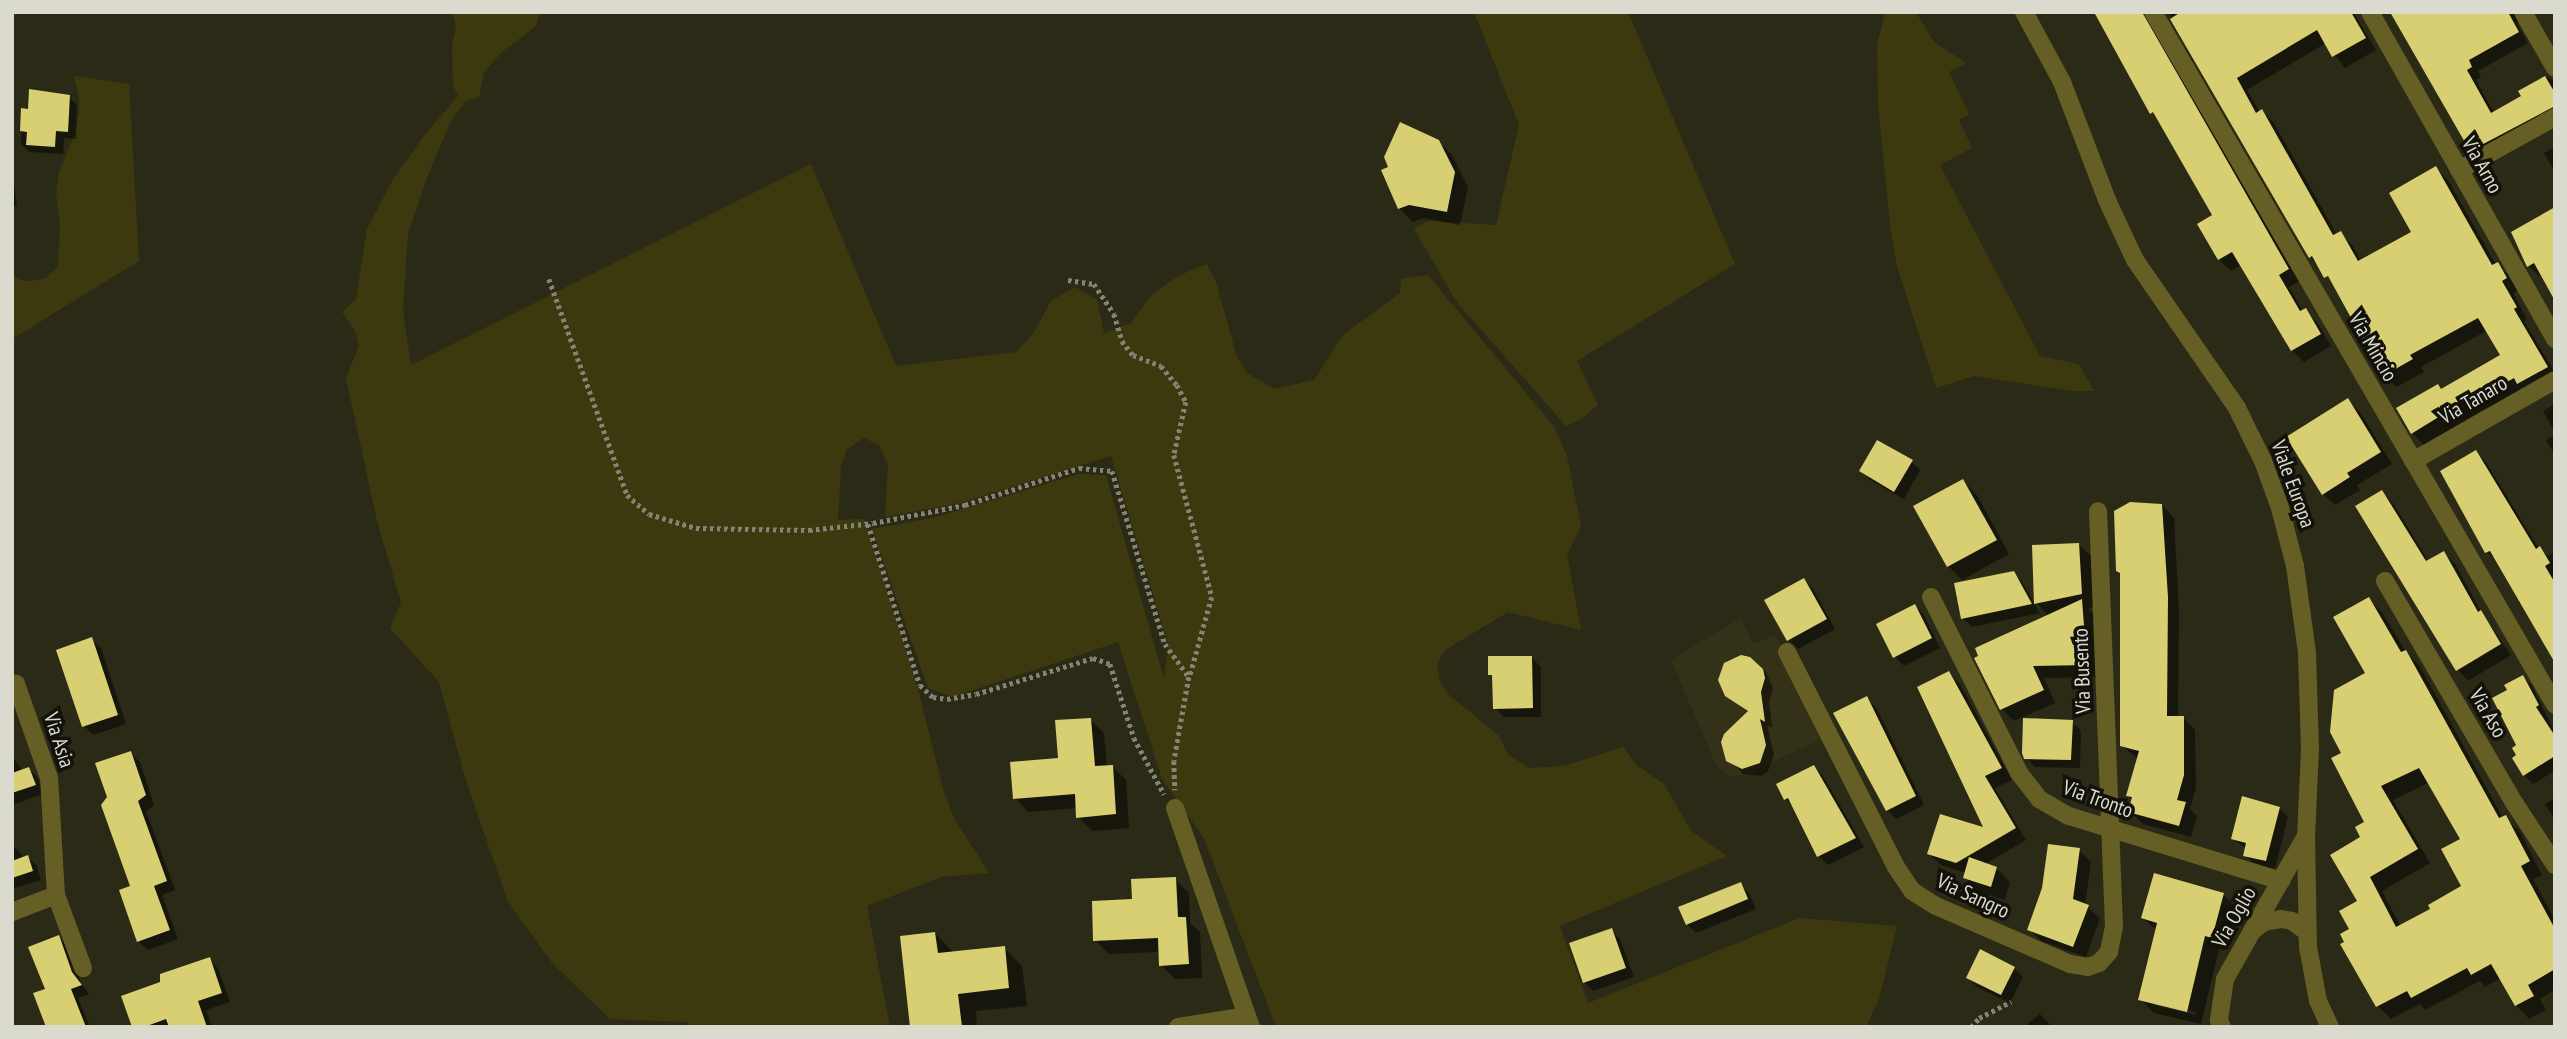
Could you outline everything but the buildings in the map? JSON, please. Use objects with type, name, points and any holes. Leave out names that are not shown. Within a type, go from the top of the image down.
[{"type":"street","name":"Viale Europa","points":[[2024,12],[2062,82],[2131,253],[2153,290],[2236,408],[2275,492],[2295,566],[2307,653],[2310,748],[2306,836],[2307,932],[2318,1001],[2330,1027]]},
{"type":"street","name":"Via Mincio","points":[[2153,12],[2555,705]]},
{"type":"street","name":"Via Arno","points":[[2370,12],[2555,339]]},
{"type":"street","points":[[2523,12],[2555,68]]},
{"type":"street","points":[[2459,170],[2555,117]]},
{"type":"street","name":"Via Tanaro","points":[[2413,461],[2555,380]]},
{"type":"street","name":"Via Busento","points":[[2098,511],[2112,829]]},
{"type":"street","name":"Via Aso","points":[[2385,581],[2515,804],[2555,865]]},
{"type":"street","name":"Via Tronto","points":[[1931,597],[2028,787],[2039,799],[2062,813],[2281,881]]},
{"type":"street","name":"Via Sangro","points":[[1787,652],[1896,867],[1913,891],[1929,902],[2070,964],[2088,967],[2099,963],[2109,952],[2113,936],[2112,829]]},
{"type":"street","name":"Via Asia","points":[[16,684],[49,778],[56,895],[83,968]]},
{"type":"street","points":[[1175,808],[1249,1021],[1178,1027]]},
{"type":"street","name":"Via Oglio","points":[[2222,1027],[2219,1020],[2225,979],[2306,836]]},
{"type":"street","points":[[12,912],[56,895]]},
{"type":"street","points":[[2249,933],[2264,922],[2277,919],[2292,920],[2307,932]]},
{"type":"path","points":[[549,279],[627,495],[649,514],[696,528],[808,530],[868,524],[965,505],[1079,468],[1112,471],[1165,644],[1189,677]]},
{"type":"path","points":[[1068,280],[1094,284],[1114,314],[1122,341],[1133,355],[1161,366],[1177,385],[1186,402],[1174,455],[1212,597],[1189,677],[1174,761],[1175,808]]},
{"type":"path","points":[[868,524],[920,685],[933,697],[947,699],[976,694],[1093,658],[1110,664],[1134,738],[1163,793],[1175,808]]},
{"type":"path","points":[[1971,1027],[1979,1018],[2011,1002]]},
{"type":"shaded area","points":[[452,12],[540,12],[536,26],[503,51],[484,72],[479,97],[466,101],[451,121],[431,167],[408,233],[403,311],[411,365],[811,164],[896,366],[1016,352],[1033,334],[1051,301],[1075,287],[1097,300],[1104,333],[1131,323],[1151,295],[1180,275],[1207,264],[1216,282],[1237,357],[1247,373],[1274,389],[1314,380],[1344,334],[1400,293],[1401,279],[1428,275],[1555,428],[1567,456],[1581,526],[1567,555],[1581,630],[1508,612],[1445,650],[1437,664],[1440,682],[1448,694],[1499,736],[1508,754],[1529,768],[1564,766],[1623,747],[1636,765],[1664,784],[1691,831],[1727,856],[1560,926],[1588,1003],[1800,918],[1897,926],[1879,999],[1866,1027],[1276,1027],[1204,838],[1162,779],[1118,642],[953,697],[928,688],[872,529],[937,517],[1079,474],[1106,475],[1164,679],[1168,644],[1111,456],[960,503],[885,517],[888,465],[879,445],[864,438],[847,449],[841,466],[838,520],[864,519],[918,689],[944,792],[954,818],[989,873],[941,877],[867,906],[890,1027],[690,1027],[687,1022],[610,1019],[552,963],[507,900],[464,774],[439,682],[390,628],[401,602],[377,521],[346,378],[359,346],[354,329],[342,312],[356,299],[367,229],[392,181],[423,137],[458,96],[453,85],[452,45],[456,27]]},
{"type":"shaded area","points":[[1474,12],[1628,12],[1735,264],[1577,361],[1598,405],[1581,419],[1566,426],[1456,301],[1414,229],[1427,221],[1496,225],[1519,125]]},
{"type":"shaded area","points":[[1885,12],[1916,12],[1934,42],[1966,63],[1949,72],[1969,114],[1959,120],[1972,148],[1940,165],[2040,356],[2079,364],[2094,391],[2073,391],[1974,376],[1936,388],[1897,266],[1890,224],[1878,105],[1877,45]]},
{"type":"shaded area","points":[[74,76],[129,84],[139,261],[12,339],[12,274],[20,280],[32,281],[46,278],[58,267],[60,224],[56,194],[59,173],[75,133],[79,113]]},
{"type":"shaded area","points":[[1741,617],[1753,644],[1775,635],[1824,738],[1757,769],[1757,774],[1729,776],[1716,765],[1671,660]]}]
